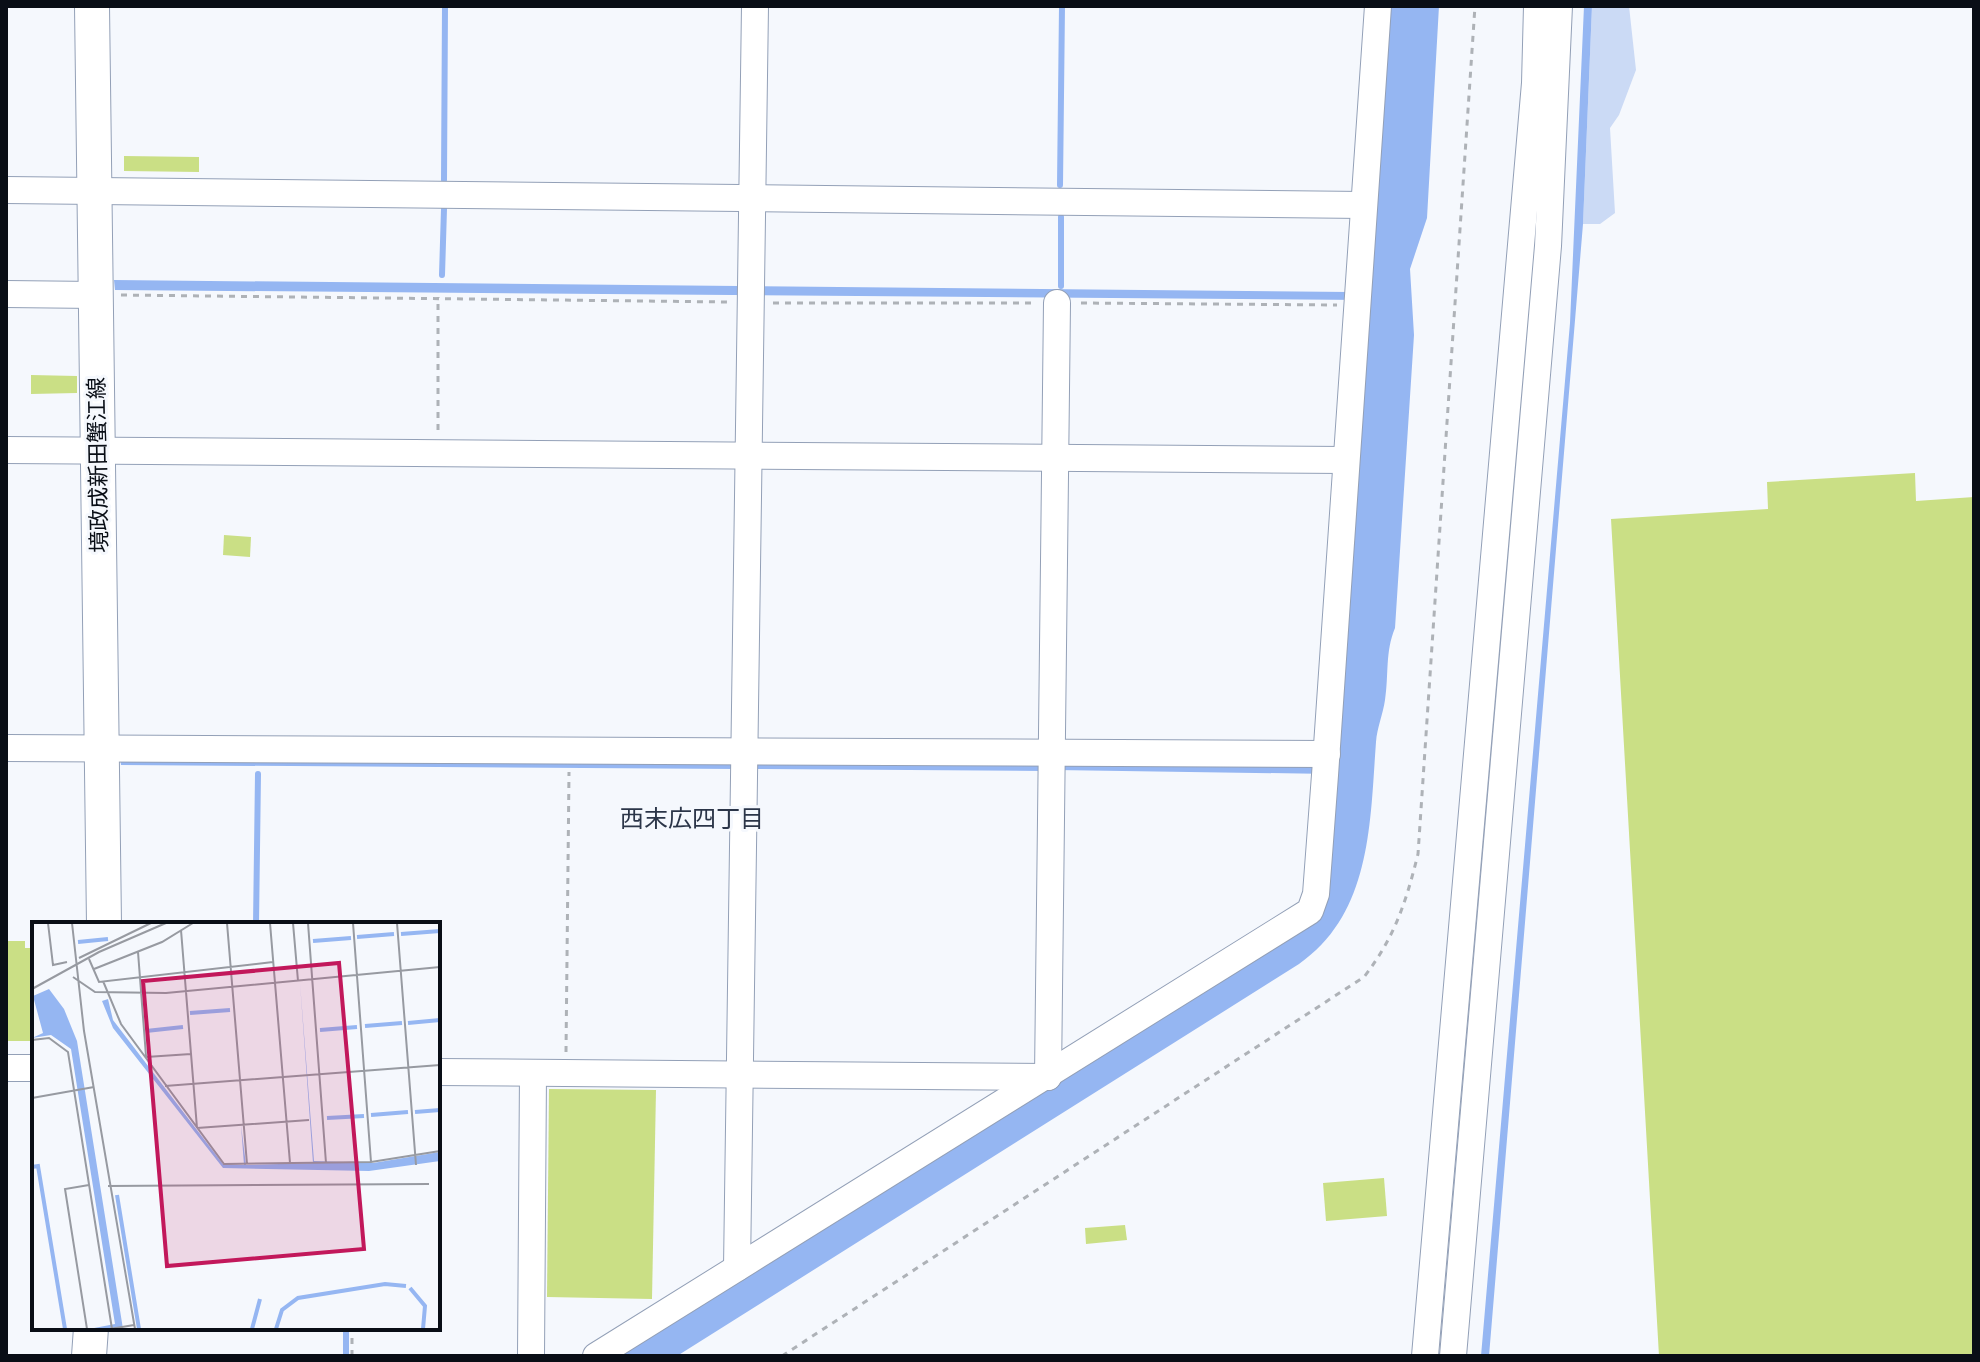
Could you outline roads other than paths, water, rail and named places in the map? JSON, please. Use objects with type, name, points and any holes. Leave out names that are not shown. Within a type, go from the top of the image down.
[{"type":"main road","name":"境政成新田蟹江線","points":[[92,6],[104,922]]},
{"type":"main road","points":[[89,1356],[91,1330]]},
{"type":"street","points":[[737,1268],[755,6]]},
{"type":"street","points":[[596,1356],[1310,911],[1316,894],[1326,763],[1378,6]]},
{"type":"street","points":[[1425,1356],[1535,83],[1537,6]]},
{"type":"street","points":[[1453,1356],[1548,246],[1559,6]]},
{"type":"street","points":[[6,190],[753,201],[1364,205]]},
{"type":"street","points":[[6,294],[96,295]]},
{"type":"street","points":[[1048,1077],[1057,303]]},
{"type":"street","points":[[6,450],[1346,460]]},
{"type":"street","points":[[6,748],[102,751],[1051,753],[1326,763]]},
{"type":"street","points":[[6,1068],[32,1068]]},
{"type":"street","points":[[440,1072],[1048,1077]]},
{"type":"street","points":[[531,1356],[533,1073]]},
{"type":"water","points":[[1385,6],[1439,6],[1427,218],[1410,269],[1414,335],[1395,628],[1377,737],[1363,864],[1341,919],[1323,943],[1299,964],[677,1356],[618,1356],[1299,928],[1331,774],[1056,770],[1056,763],[1332,760],[1365,300],[115,290],[114,280],[1349,292]]},
{"type":"water","points":[[1584,6],[1592,6],[1583,224],[1489,1356],[1481,1356],[1570,323]]},
{"type":"water","points":[[120,757],[735,760],[735,769],[121,765]]},
{"type":"water","points":[[753,762],[1045,763],[1044,771],[753,769]]},
{"type":"waterway","points":[[444,180],[445,6]]},
{"type":"waterway","points":[[1060,185],[1062,6]]},
{"type":"waterway","points":[[442,275],[444,209]]},
{"type":"waterway","points":[[1061,217],[1061,286]]},
{"type":"waterway","points":[[256,922],[258,774]]},
{"type":"waterway","points":[[346,1330],[346,1356]]},
{"type":"district","name":"西末広四丁目","points":[[692,819]]}]
